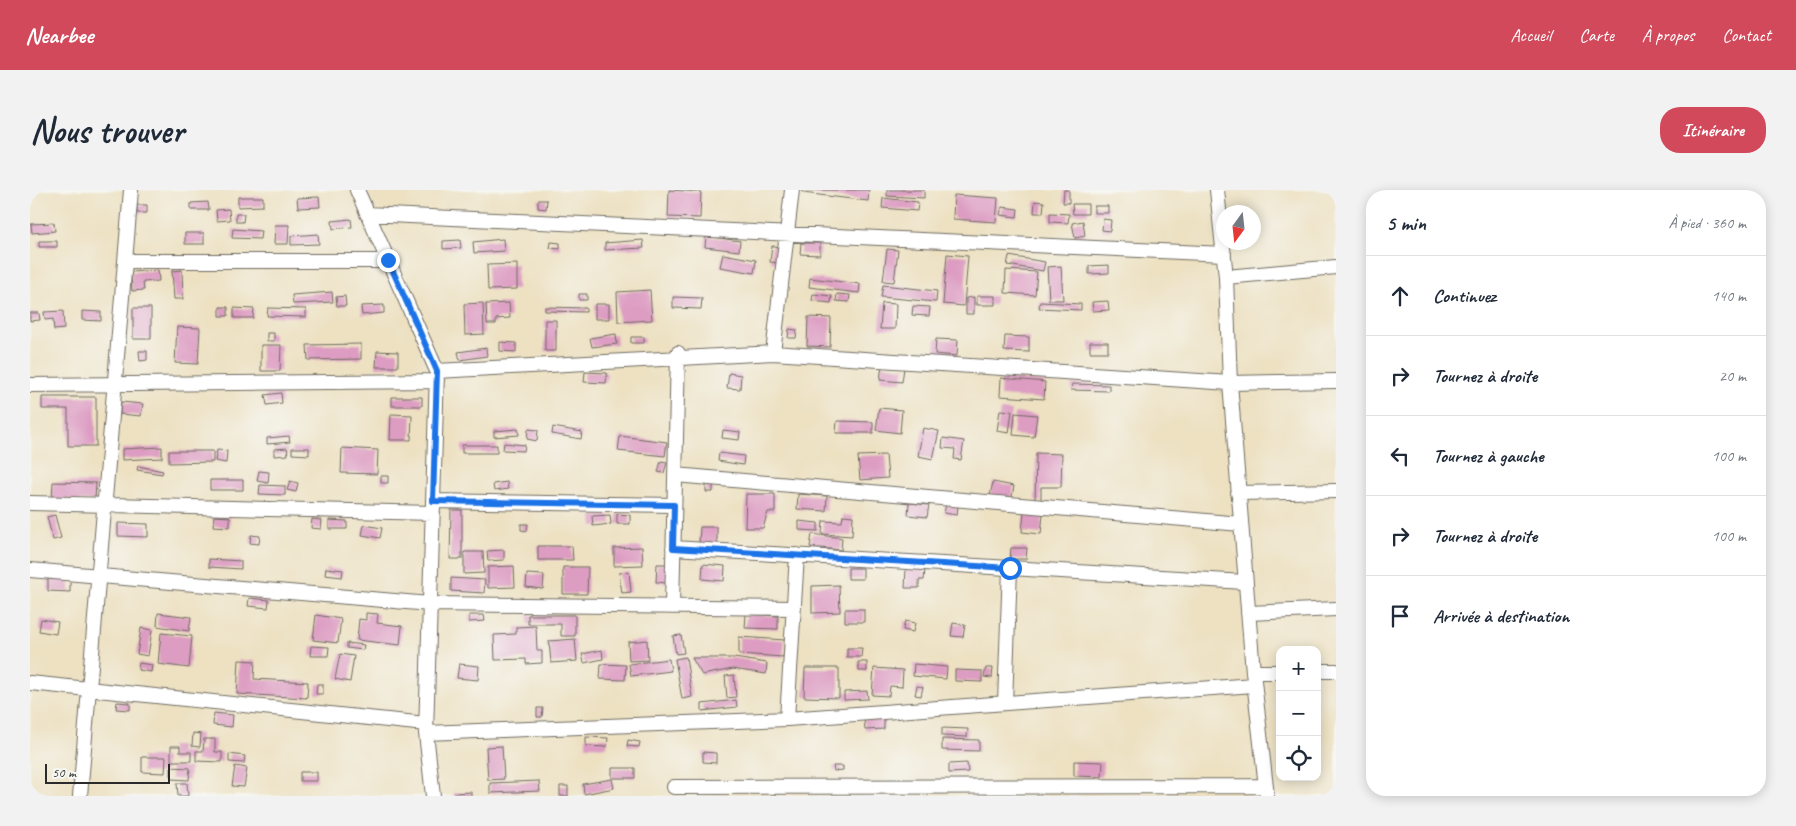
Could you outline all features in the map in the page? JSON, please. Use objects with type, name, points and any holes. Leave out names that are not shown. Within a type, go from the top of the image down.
[{"type":"street","points":[[80,796],[131,190]]},
{"type":"street","points":[[356,190],[437,376],[426,728],[433,796]]},
{"type":"street","points":[[773,352],[792,190]]},
{"type":"street","points":[[674,787],[1267,791],[1253,679],[1230,383],[1226,277],[1217,190]]},
{"type":"street","points":[[367,214],[1224,254]]},
{"type":"street","points":[[126,261],[388,260]]},
{"type":"street","points":[[1226,277],[1336,266]]},
{"type":"street","points":[[30,385],[437,376],[678,355],[773,352],[1230,383],[1336,381]]},
{"type":"street","points":[[672,607],[678,355]]},
{"type":"street","points":[[675,474],[1241,524]]},
{"type":"street","points":[[1238,493],[1336,491]]},
{"type":"street","points":[[30,503],[433,507],[674,505]]},
{"type":"street","points":[[673,548],[1246,582]]},
{"type":"street","points":[[787,719],[797,555]]},
{"type":"street","points":[[1005,703],[1010,568]]},
{"type":"street","points":[[30,570],[430,604],[794,608]]},
{"type":"street","points":[[1248,613],[1336,609]]},
{"type":"street","points":[[1321,671],[1336,671]]},
{"type":"street","points":[[30,683],[426,728],[787,719],[1005,703],[1253,679],[1276,673]]},
{"type":"building","points":[[669,190],[701,192],[700,218],[668,217]]},
{"type":"building","points":[[803,190],[869,190],[868,201],[803,193]]},
{"type":"building","points":[[887,190],[924,190],[924,198],[887,196]]},
{"type":"building","points":[[1064,190],[1069,190],[1069,203],[1063,203]]},
{"type":"building","points":[[954,195],[998,198],[996,222],[953,219]]},
{"type":"building","points":[[238,197],[263,197],[263,206],[238,207]]},
{"type":"building","points":[[319,197],[320,207],[298,208],[297,198]]},
{"type":"building","points":[[883,198],[918,202],[917,211],[882,208]]},
{"type":"building","points":[[538,200],[547,200],[546,209],[538,208]]},
{"type":"building","points":[[1035,201],[1044,202],[1043,213],[1034,213]]},
{"type":"building","points":[[208,202],[209,210],[191,210],[191,203]]},
{"type":"building","points":[[1072,204],[1088,204],[1088,214],[1073,214]]},
{"type":"building","points":[[137,205],[147,205],[147,213],[137,213]]},
{"type":"building","points":[[1094,206],[1108,206],[1108,213],[1094,213]]},
{"type":"building","points":[[1002,207],[1018,209],[1017,217],[1000,215]]},
{"type":"building","points":[[229,209],[230,220],[217,221],[216,210]]},
{"type":"building","points":[[1050,213],[1069,214],[1068,223],[1050,222]]},
{"type":"building","points":[[236,214],[244,214],[243,222],[236,222]]},
{"type":"building","points":[[351,219],[352,227],[333,229],[332,221]]},
{"type":"building","points":[[1103,219],[1111,220],[1110,231],[1102,230]]},
{"type":"building","points":[[1083,221],[1085,236],[1075,238],[1072,223]]},
{"type":"building","points":[[54,223],[55,231],[32,233],[31,224]]},
{"type":"building","points":[[275,225],[289,225],[288,244],[274,244]]},
{"type":"building","points":[[233,229],[261,231],[260,239],[232,238]]},
{"type":"building","points":[[185,233],[204,233],[204,244],[185,244]]},
{"type":"building","points":[[318,234],[319,244],[291,245],[291,236]]},
{"type":"building","points":[[706,236],[740,241],[739,251],[705,247]]},
{"type":"building","points":[[503,239],[504,251],[474,253],[473,242]]},
{"type":"building","points":[[460,240],[461,248],[443,249],[443,241]]},
{"type":"building","points":[[643,240],[644,248],[605,250],[605,243]]},
{"type":"building","points":[[39,241],[57,241],[57,247],[39,247]]},
{"type":"building","points":[[551,242],[560,243],[560,249],[550,248]]},
{"type":"building","points":[[801,243],[820,243],[820,255],[800,254]]},
{"type":"building","points":[[772,246],[781,247],[779,263],[770,262]]},
{"type":"building","points":[[887,249],[898,250],[894,282],[883,281]]},
{"type":"building","points":[[723,254],[756,260],[754,273],[720,267]]},
{"type":"building","points":[[947,254],[968,256],[964,306],[943,304]]},
{"type":"building","points":[[1009,256],[1045,262],[1043,271],[1007,265]]},
{"type":"building","points":[[517,264],[517,289],[488,290],[487,265]]},
{"type":"building","points":[[1109,265],[1109,273],[1089,274],[1089,266]]},
{"type":"building","points":[[1061,266],[1063,300],[1049,300],[1047,267]]},
{"type":"building","points":[[158,270],[159,281],[143,282],[144,290],[132,291],[131,272]]},
{"type":"building","points":[[182,270],[183,299],[174,299],[172,271]]},
{"type":"building","points":[[1006,270],[1037,272],[1035,295],[1005,293]]},
{"type":"building","points":[[810,278],[860,284],[859,293],[809,287]]},
{"type":"building","points":[[883,285],[937,291],[936,302],[881,297]]},
{"type":"building","points":[[650,290],[652,320],[618,322],[617,292]]},
{"type":"building","points":[[332,292],[333,302],[293,304],[292,295]]},
{"type":"building","points":[[579,294],[587,294],[587,300],[579,300]]},
{"type":"building","points":[[813,294],[832,296],[831,303],[812,301]]},
{"type":"building","points":[[837,294],[850,295],[849,302],[836,301]]},
{"type":"building","points":[[345,296],[346,306],[337,306],[336,297]]},
{"type":"building","points":[[977,296],[995,296],[995,305],[977,305]]},
{"type":"building","points":[[673,297],[702,298],[701,309],[673,308]]},
{"type":"building","points":[[974,297],[974,314],[966,314],[966,298]]},
{"type":"building","points":[[1108,301],[1109,310],[1093,311],[1092,302]]},
{"type":"building","points":[[1040,302],[1081,304],[1081,310],[1039,308]]},
{"type":"building","points":[[483,303],[484,334],[465,335],[464,304]]},
{"type":"building","points":[[509,303],[510,318],[496,319],[496,324],[487,324],[486,304]]},
{"type":"building","points":[[882,303],[896,304],[895,329],[880,329]]},
{"type":"building","points":[[595,304],[609,304],[609,319],[595,319]]},
{"type":"building","points":[[384,305],[384,313],[362,315],[361,306]]},
{"type":"building","points":[[913,306],[930,307],[929,316],[912,315]]},
{"type":"building","points":[[220,307],[228,307],[228,316],[220,316]]},
{"type":"building","points":[[545,307],[586,308],[586,312],[545,311]]},
{"type":"building","points":[[133,308],[151,308],[151,339],[133,339]]},
{"type":"building","points":[[234,308],[254,309],[253,318],[234,318]]},
{"type":"building","points":[[268,308],[306,309],[306,317],[267,316]]},
{"type":"building","points":[[63,311],[64,329],[54,330],[53,319],[45,320],[44,312]]},
{"type":"building","points":[[82,311],[101,312],[101,321],[82,320]]},
{"type":"building","points":[[30,313],[39,313],[40,320],[30,321]]},
{"type":"building","points":[[808,317],[831,318],[830,347],[807,346]]},
{"type":"building","points":[[545,320],[556,320],[556,351],[545,351]]},
{"type":"building","points":[[177,327],[200,328],[198,364],[175,363]]},
{"type":"building","points":[[789,329],[797,330],[796,338],[788,338]]},
{"type":"building","points":[[267,333],[274,333],[274,341],[267,341]]},
{"type":"building","points":[[616,334],[617,344],[592,347],[590,338]]},
{"type":"building","points":[[1005,336],[1029,337],[1029,352],[1004,351]]},
{"type":"building","points":[[631,337],[644,337],[644,343],[631,343]]},
{"type":"building","points":[[936,339],[958,340],[957,356],[935,354]]},
{"type":"building","points":[[500,342],[516,343],[516,352],[500,351]]},
{"type":"building","points":[[1090,342],[1108,342],[1108,352],[1090,352]]},
{"type":"building","points":[[361,344],[361,359],[308,360],[307,345]]},
{"type":"building","points":[[261,345],[281,345],[280,371],[261,371]]},
{"type":"building","points":[[486,348],[487,356],[460,360],[458,352]]},
{"type":"building","points":[[139,351],[147,351],[147,360],[140,361]]},
{"type":"building","points":[[377,351],[398,352],[398,367],[376,367]]},
{"type":"building","points":[[882,365],[904,368],[902,382],[880,380]]},
{"type":"building","points":[[585,372],[607,373],[606,383],[584,382]]},
{"type":"building","points":[[729,373],[741,375],[740,389],[727,388]]},
{"type":"building","points":[[1001,378],[1045,382],[1044,399],[1000,396]]},
{"type":"building","points":[[1072,384],[1109,385],[1109,391],[1071,390]]},
{"type":"building","points":[[281,393],[282,403],[267,405],[265,395]]},
{"type":"building","points":[[42,397],[96,397],[96,446],[68,446],[68,409],[42,409]]},
{"type":"building","points":[[392,397],[422,397],[422,406],[392,406]]},
{"type":"building","points":[[121,402],[143,404],[141,416],[120,414]]},
{"type":"building","points":[[879,408],[902,410],[900,433],[876,430]]},
{"type":"building","points":[[1000,410],[1012,411],[1009,433],[997,431]]},
{"type":"building","points":[[1015,413],[1037,415],[1034,437],[1013,435]]},
{"type":"building","points":[[391,414],[412,415],[411,440],[390,440]]},
{"type":"building","points":[[837,421],[873,422],[873,433],[836,433]]},
{"type":"building","points":[[553,427],[582,432],[581,439],[552,434]]},
{"type":"building","points":[[923,428],[939,431],[933,459],[918,456]]},
{"type":"building","points":[[518,429],[519,435],[494,437],[494,431]]},
{"type":"building","points":[[528,429],[538,430],[537,441],[527,439]]},
{"type":"building","points":[[723,430],[740,432],[739,440],[722,438]]},
{"type":"building","points":[[289,436],[290,442],[267,444],[267,438]]},
{"type":"building","points":[[620,436],[667,442],[665,456],[618,451]]},
{"type":"building","points":[[943,438],[964,441],[961,460],[954,459],[955,449],[942,448]]},
{"type":"building","points":[[504,443],[525,445],[524,451],[503,450]]},
{"type":"building","points":[[462,445],[497,445],[497,453],[462,453]]},
{"type":"building","points":[[162,447],[162,458],[122,460],[122,449]]},
{"type":"building","points":[[287,448],[288,455],[274,456],[274,449]]},
{"type":"building","points":[[292,448],[309,448],[309,455],[292,454]]},
{"type":"building","points":[[342,448],[378,450],[377,474],[341,473]]},
{"type":"building","points":[[217,450],[227,451],[226,463],[215,461]]},
{"type":"building","points":[[169,451],[213,451],[213,462],[169,463]]},
{"type":"building","points":[[719,453],[744,456],[743,465],[718,461]]},
{"type":"building","points":[[1036,453],[1062,454],[1061,487],[1041,487],[1041,502],[1035,501]]},
{"type":"building","points":[[886,455],[888,478],[860,480],[858,456]]},
{"type":"building","points":[[661,461],[667,462],[664,473],[658,472]]},
{"type":"building","points":[[138,466],[163,471],[162,474],[137,470]]},
{"type":"building","points":[[259,471],[269,472],[268,483],[257,481]]},
{"type":"building","points":[[381,476],[388,476],[388,483],[381,483]]},
{"type":"building","points":[[210,480],[243,480],[243,490],[210,490]]},
{"type":"building","points":[[290,481],[298,483],[296,492],[287,490]]},
{"type":"building","points":[[706,481],[713,481],[713,492],[706,492]]},
{"type":"building","points":[[53,482],[96,483],[95,501],[52,500]]},
{"type":"building","points":[[507,482],[508,489],[494,491],[493,484]]},
{"type":"building","points":[[993,482],[1014,486],[1011,501],[990,496]]},
{"type":"building","points":[[260,485],[285,486],[285,495],[259,494]]},
{"type":"building","points":[[746,494],[775,494],[775,512],[768,512],[763,528],[745,528]]},
{"type":"building","points":[[798,494],[827,496],[826,511],[797,509]]},
{"type":"building","points":[[909,503],[929,505],[927,517],[908,515]]},
{"type":"building","points":[[946,504],[958,506],[957,515],[944,513]]},
{"type":"building","points":[[451,510],[462,510],[462,559],[450,559]]},
{"type":"building","points":[[1024,512],[1043,514],[1041,534],[1022,532]]},
{"type":"building","points":[[617,514],[630,515],[630,524],[617,524]]},
{"type":"building","points":[[55,515],[61,538],[53,540],[47,517]]},
{"type":"building","points":[[610,515],[611,524],[593,526],[592,516]]},
{"type":"building","points":[[843,515],[853,516],[852,536],[822,534],[823,521],[842,522]]},
{"type":"building","points":[[214,516],[230,517],[230,527],[213,526]]},
{"type":"building","points":[[312,519],[322,520],[321,529],[311,528]]},
{"type":"building","points":[[329,520],[347,521],[347,529],[329,529]]},
{"type":"building","points":[[799,521],[818,523],[818,531],[799,530]]},
{"type":"building","points":[[118,523],[148,524],[148,537],[118,536]]},
{"type":"building","points":[[521,524],[528,524],[527,531],[521,530]]},
{"type":"building","points":[[364,525],[382,528],[380,538],[362,535]]},
{"type":"building","points":[[700,527],[717,527],[717,545],[699,545]]},
{"type":"building","points":[[812,534],[842,538],[841,550],[810,547]]},
{"type":"building","points":[[251,535],[260,536],[259,544],[250,543]]},
{"type":"building","points":[[538,546],[572,546],[573,560],[538,560]]},
{"type":"building","points":[[642,547],[643,565],[614,566],[614,548]]},
{"type":"building","points":[[1011,548],[1027,548],[1026,559],[1010,559]]},
{"type":"building","points":[[504,550],[504,560],[488,561],[487,551]]},
{"type":"building","points":[[464,552],[483,552],[484,573],[464,574]]},
{"type":"building","points":[[209,559],[241,561],[241,569],[209,567]]},
{"type":"building","points":[[657,564],[667,564],[667,583],[656,582]]},
{"type":"building","points":[[703,564],[725,566],[724,581],[702,579]]},
{"type":"building","points":[[514,566],[515,587],[488,588],[488,567]]},
{"type":"building","points":[[563,567],[588,567],[587,594],[563,594]]},
{"type":"building","points":[[326,568],[343,570],[342,577],[325,575]]},
{"type":"building","points":[[848,568],[863,568],[863,579],[848,579]]},
{"type":"building","points":[[906,568],[925,569],[924,580],[919,580],[919,588],[905,588]]},
{"type":"building","points":[[629,572],[631,592],[622,593],[619,573]]},
{"type":"building","points":[[527,574],[544,575],[543,589],[526,587]]},
{"type":"building","points":[[451,578],[485,580],[484,593],[451,591]]},
{"type":"building","points":[[48,579],[70,580],[70,592],[48,591]]},
{"type":"building","points":[[839,585],[840,612],[812,613],[812,586]]},
{"type":"building","points":[[249,598],[269,600],[268,608],[248,606]]},
{"type":"building","points":[[845,609],[864,609],[864,622],[845,622]]},
{"type":"building","points":[[158,613],[191,617],[189,631],[157,626]]},
{"type":"building","points":[[366,613],[378,614],[377,623],[402,626],[400,645],[357,640],[359,619],[366,620]]},
{"type":"building","points":[[746,614],[778,616],[778,629],[745,628]]},
{"type":"building","points":[[316,615],[341,619],[338,643],[313,640]]},
{"type":"building","points":[[469,615],[484,615],[485,621],[469,622]]},
{"type":"building","points":[[528,615],[575,615],[575,636],[561,636],[561,624],[528,624]]},
{"type":"building","points":[[41,619],[58,622],[56,634],[39,631]]},
{"type":"building","points":[[905,621],[915,623],[913,632],[903,630]]},
{"type":"building","points":[[953,623],[965,625],[963,637],[951,636]]},
{"type":"building","points":[[536,626],[537,651],[542,651],[542,663],[526,664],[526,659],[495,660],[494,635],[516,634],[516,627]]},
{"type":"building","points":[[141,628],[152,630],[148,656],[137,654]]},
{"type":"building","points":[[161,633],[192,636],[189,668],[158,664]]},
{"type":"building","points":[[681,635],[684,653],[676,654],[673,636]]},
{"type":"building","points":[[739,637],[785,640],[783,657],[739,654]]},
{"type":"building","points":[[575,639],[577,661],[551,663],[549,641]]},
{"type":"building","points":[[647,640],[648,660],[629,661],[628,642]]},
{"type":"building","points":[[347,643],[364,645],[363,650],[347,648]]},
{"type":"building","points":[[311,646],[329,647],[328,656],[310,656]]},
{"type":"building","points":[[847,648],[862,648],[861,657],[847,657]]},
{"type":"building","points":[[602,650],[603,659],[584,663],[582,654]]},
{"type":"building","points":[[340,654],[354,656],[350,682],[335,679]]},
{"type":"building","points":[[686,657],[692,697],[682,699],[675,659]]},
{"type":"building","points":[[692,658],[734,658],[767,663],[766,674],[733,669],[702,675]]},
{"type":"building","points":[[669,659],[671,671],[631,676],[629,664]]},
{"type":"building","points":[[239,660],[255,661],[254,679],[308,682],[307,698],[237,694]]},
{"type":"building","points":[[858,662],[867,662],[867,671],[859,671]]},
{"type":"building","points":[[139,663],[152,665],[151,672],[138,670]]},
{"type":"building","points":[[459,664],[479,666],[478,680],[457,678]]},
{"type":"building","points":[[601,664],[626,665],[625,680],[600,679]]},
{"type":"building","points":[[914,664],[947,667],[946,679],[913,676]]},
{"type":"building","points":[[805,668],[839,668],[839,698],[804,697]]},
{"type":"building","points":[[874,668],[903,670],[902,687],[890,686],[889,696],[872,695]]},
{"type":"building","points":[[986,668],[993,668],[992,678],[984,677]]},
{"type":"building","points":[[955,670],[982,671],[982,682],[955,681]]},
{"type":"building","points":[[734,675],[736,697],[727,698],[725,676]]},
{"type":"building","points":[[317,684],[323,684],[323,694],[316,694]]},
{"type":"building","points":[[917,686],[923,687],[921,696],[915,695]]},
{"type":"building","points":[[867,691],[868,699],[844,700],[844,692]]},
{"type":"building","points":[[736,700],[737,707],[702,711],[702,704]]},
{"type":"building","points":[[117,702],[130,703],[130,710],[116,709]]},
{"type":"building","points":[[537,708],[543,708],[542,717],[537,717]]},
{"type":"building","points":[[214,713],[233,715],[232,727],[213,725]]},
{"type":"building","points":[[884,718],[884,729],[865,730],[864,719]]},
{"type":"building","points":[[942,728],[968,729],[967,737],[942,736]]},
{"type":"building","points":[[193,733],[201,734],[200,747],[192,746]]},
{"type":"building","points":[[586,737],[608,738],[607,747],[586,746]]},
{"type":"building","points":[[204,739],[215,739],[215,752],[222,752],[222,762],[196,761],[196,751],[203,751]]},
{"type":"building","points":[[942,739],[979,740],[979,751],[942,750]]},
{"type":"building","points":[[628,740],[640,742],[639,747],[627,746]]},
{"type":"building","points":[[171,746],[180,746],[180,752],[191,752],[191,761],[171,761]]},
{"type":"building","points":[[502,746],[504,779],[488,780],[486,747]]},
{"type":"building","points":[[703,752],[716,753],[716,763],[703,762]]},
{"type":"building","points":[[229,754],[245,756],[244,763],[229,762]]},
{"type":"building","points":[[142,757],[166,757],[165,773],[142,772]]},
{"type":"building","points":[[1074,761],[1103,762],[1102,777],[1074,776]]},
{"type":"building","points":[[967,763],[968,772],[949,773],[949,764]]},
{"type":"building","points":[[235,766],[247,768],[244,787],[232,786]]},
{"type":"building","points":[[833,766],[843,766],[843,770],[834,771]]},
{"type":"building","points":[[171,767],[190,768],[189,780],[171,779]]},
{"type":"building","points":[[612,768],[635,768],[635,778],[612,778]]},
{"type":"building","points":[[300,772],[317,772],[317,781],[300,781]]},
{"type":"building","points":[[612,779],[614,788],[584,794],[583,784]]},
{"type":"building","points":[[539,781],[540,791],[490,793],[490,783]]},
{"type":"building","points":[[177,783],[187,783],[188,796],[178,796]]},
{"type":"building","points":[[560,786],[568,786],[568,796],[560,796]]},
{"type":"building","points":[[471,792],[471,796],[454,796],[454,793]]},
{"type":"route","points":[[388,260],[437,371],[433,501],[674,505],[673,548],[1010,568]]}]
